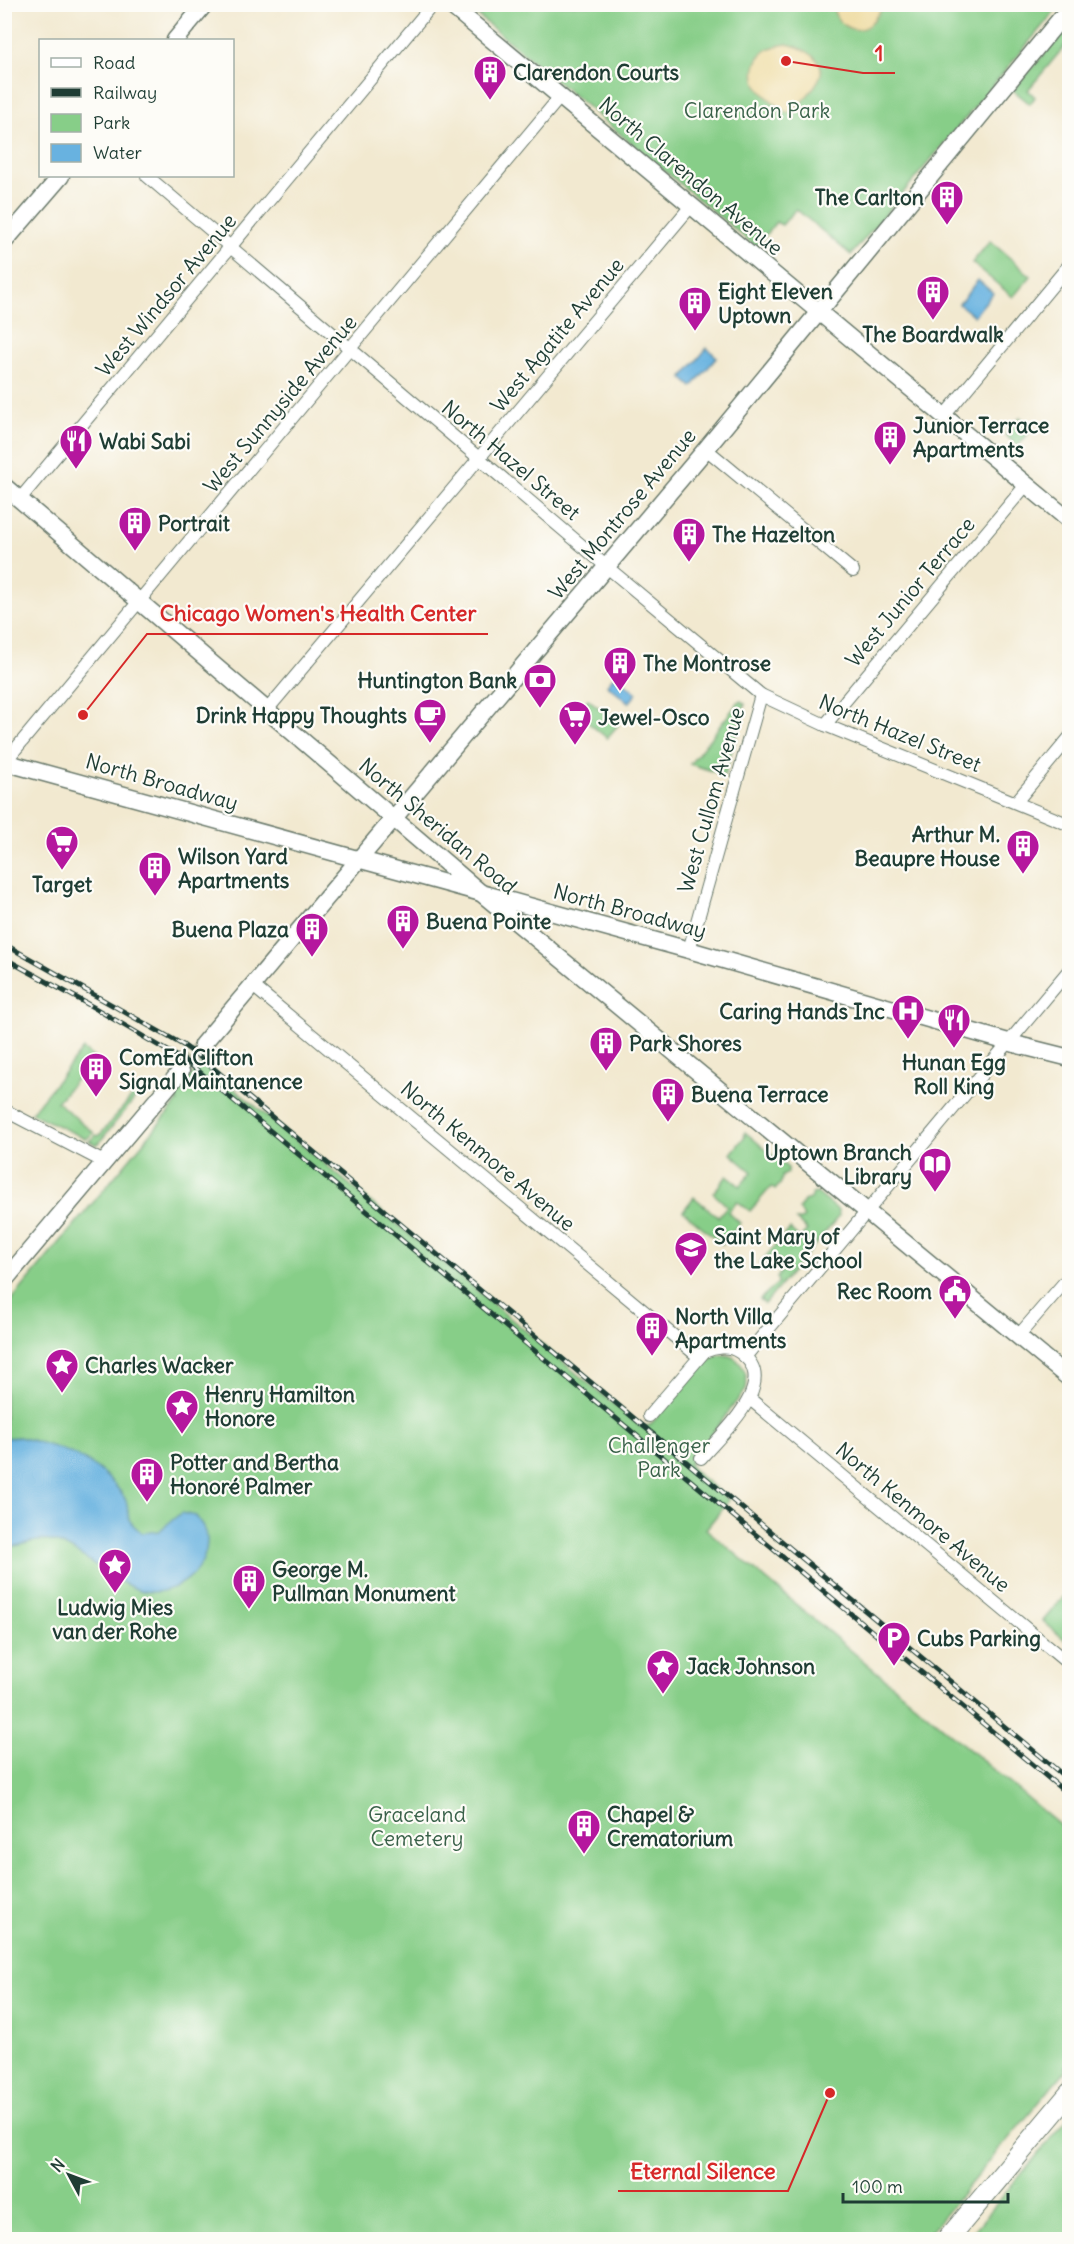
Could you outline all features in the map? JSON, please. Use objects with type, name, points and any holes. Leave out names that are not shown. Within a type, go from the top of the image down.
[{"type":"main road","points":[[176,39],[205,4]]},
{"type":"main road","name":"North Clarendon Avenue","points":[[449,4],[1070,521]]},
{"type":"main road","name":"West Montrose Avenue","points":[[202,1045],[706,449],[1070,7]]},
{"type":"main road","points":[[4,242],[60,177]]},
{"type":"main road","name":"North Sheridan Road","points":[[4,486],[481,893],[1070,1378]]},
{"type":"main road","name":"North Broadway","points":[[5,762],[689,950],[1070,1058]]},
{"type":"main road","points":[[4,1281],[181,1071]]},
{"type":"main road","points":[[947,2240],[1070,2093]]},
{"type":"street","name":"West Windsor Avenue","points":[[20,499],[433,4]]},
{"type":"street","name":"West Sunnyside Avenue","points":[[5,762],[560,97]]},
{"type":"street","name":"North Hazel Street","points":[[148,177],[761,695],[825,725],[1070,825]]},
{"type":"street","name":"West Agatite Avenue","points":[[267,710],[691,206]]},
{"type":"street","points":[[944,416],[1070,264]]},
{"type":"street","points":[[706,449],[853,571]]},
{"type":"street","name":"West Junior Terrace","points":[[825,725],[1026,485]]},
{"type":"street","name":"West Cullom Avenue","points":[[689,950],[761,695]]},
{"type":"street","points":[[1016,802],[1070,737]]},
{"type":"street","points":[[745,1357],[1070,969]]},
{"type":"street","name":"North Kenmore Avenue","points":[[253,986],[699,1357]]},
{"type":"street","points":[[4,1110],[104,1162]]},
{"type":"street","points":[[1019,1335],[1070,1276]]},
{"type":"street","points":[[649,1416],[699,1357],[710,1349],[736,1350],[745,1357],[755,1373],[750,1399],[701,1458]]},
{"type":"street","name":"North Kenmore Avenue","points":[[750,1399],[1070,1665]]},
{"type":"green space","name":"Clarendon Park","points":[[465,5],[1060,5],[851,255],[796,209],[782,225],[776,222],[756,247]]},
{"type":"green space","points":[[1069,25],[1069,41],[1028,90],[1035,97],[1030,104],[1013,90]]},
{"type":"green space","points":[[990,241],[1031,276],[1013,297],[972,263]]},
{"type":"green space","points":[[1020,417],[1033,428],[1018,446],[1005,435]]},
{"type":"green space","points":[[588,699],[619,724],[607,738],[576,713]]},
{"type":"green space","points":[[740,700],[745,704],[725,775],[690,764]]},
{"type":"green space","points":[[83,1049],[94,1058],[57,1102],[94,1133],[86,1139],[31,1113]]},
{"type":"green space","name":"Graceland Cemetery","points":[[199,1065],[213,1071],[641,1427],[650,1425],[706,1361],[722,1355],[729,1356],[740,1363],[746,1375],[746,1389],[689,1464],[696,1473],[729,1500],[706,1529],[1069,1833],[1069,2061],[1065,2067],[1067,2069],[924,2239],[5,2240],[5,1308],[178,1101],[173,1097]]},
{"type":"green space","points":[[135,1093],[138,1095],[97,1145],[89,1141],[96,1135],[99,1136]]},
{"type":"green space","points":[[745,1132],[788,1168],[788,1173],[782,1176],[781,1183],[775,1190],[771,1187],[750,1211],[737,1201],[728,1212],[740,1223],[722,1244],[683,1211],[694,1197],[718,1217],[727,1206],[713,1193],[727,1176],[740,1186],[752,1172],[731,1154],[745,1136]]},
{"type":"green space","points":[[817,1193],[838,1210],[839,1216],[765,1304],[760,1299],[778,1283],[777,1278],[785,1266],[773,1255],[763,1265],[760,1263],[790,1229],[800,1238],[807,1230],[796,1220],[804,1217],[799,1209],[804,1201]]},
{"type":"green space","points":[[1069,1590],[1069,1635],[1065,1640],[1043,1621]]},
{"type":"green space","points":[[1069,2117],[1069,2239],[967,2239]]},
{"type":"sand","points":[[833,4],[884,5],[869,25],[856,29],[840,22]]},
{"type":"sand","points":[[787,44],[811,54],[820,64],[821,70],[820,77],[812,90],[794,111],[787,113],[761,91],[754,74],[756,63],[763,53],[773,47]]},
{"type":"water","points":[[978,280],[993,293],[974,316],[959,304]]},
{"type":"water","points":[[707,348],[717,357],[692,387],[682,378]]},
{"type":"water","points":[[615,675],[637,693],[629,703],[607,685]]},
{"type":"water","points":[[19,1437],[78,1456],[103,1473],[126,1500],[129,1519],[142,1533],[159,1531],[181,1513],[196,1516],[206,1532],[207,1546],[204,1558],[197,1569],[177,1586],[152,1592],[128,1586],[75,1552],[54,1542],[35,1541],[5,1547],[5,1438]]},
{"type":"tunnel","points":[[181,1071],[202,1045]]},
{"type":"railway","points":[[4,944],[183,1045],[201,1058],[1070,1781]]},
{"type":"railway","points":[[4,958],[190,1064],[1070,1796]]},
{"type":"place","name":"1","points":[[786,61]]},
{"type":"place","name":"Clarendon Courts","points":[[490,101]]},
{"type":"place","name":"The Carlton","points":[[947,226]]},
{"type":"place","name":"The Boardwalk","points":[[933,321]]},
{"type":"place","name":"Eight Eleven Uptown","points":[[695,332]]},
{"type":"place","name":"Junior Terrace Apartments","points":[[890,466]]},
{"type":"place","name":"Wabi Sabi","points":[[76,470]]},
{"type":"place","name":"Portrait","points":[[135,552]]},
{"type":"place","name":"The Hazelton","points":[[689,563]]},
{"type":"place","name":"The Montrose","points":[[620,692]]},
{"type":"place","name":"Huntington Bank","points":[[540,709]]},
{"type":"place","name":"Chicago Women's Health Center","points":[[83,715]]},
{"type":"place","name":"Drink Happy Thoughts","points":[[430,744]]},
{"type":"place","name":"Jewel-Osco","points":[[575,746]]},
{"type":"place","name":"Target","points":[[62,871]]},
{"type":"place","name":"Arthur M. Beaupre House","points":[[1023,875]]},
{"type":"place","name":"Wilson Yard Apartments","points":[[155,897]]},
{"type":"place","name":"Buena Pointe","points":[[403,950]]},
{"type":"place","name":"Buena Plaza","points":[[312,958]]},
{"type":"place","name":"Caring Hands Inc","points":[[908,1040]]},
{"type":"place","name":"Hunan Egg Roll King","points":[[954,1049]]},
{"type":"place","name":"Park Shores","points":[[606,1072]]},
{"type":"place","name":"ComEd Clifton Signal Maintanence","points":[[96,1098]]},
{"type":"place","name":"Buena Terrace","points":[[668,1123]]},
{"type":"place","name":"Uptown Branch Library","points":[[935,1193]]},
{"type":"place","name":"Saint Mary of the Lake School","points":[[691,1277]]},
{"type":"place","name":"Rec Room","points":[[955,1320]]},
{"type":"place","name":"North Villa Apartments","points":[[652,1357]]},
{"type":"place","name":"Charles Wacker","points":[[62,1394]]},
{"type":"place","name":"Henry Hamilton Honore","points":[[182,1435]]},
{"type":"place","name":"Potter and Bertha Honoré Palmer","points":[[147,1503]]},
{"type":"place","name":"Ludwig Mies van der Rohe","points":[[115,1594]]},
{"type":"place","name":"George M. Pullman Monument","points":[[249,1610]]},
{"type":"place","name":"Cubs Parking","points":[[894,1667]]},
{"type":"place","name":"Jack Johnson","points":[[663,1695]]},
{"type":"place","name":"Chapel & Crematorium","points":[[584,1855]]},
{"type":"place","name":"Eternal Silence","points":[[830,2093]]},
{"type":"park label","name":"Challenger Park","points":[[659,1457]]}]
